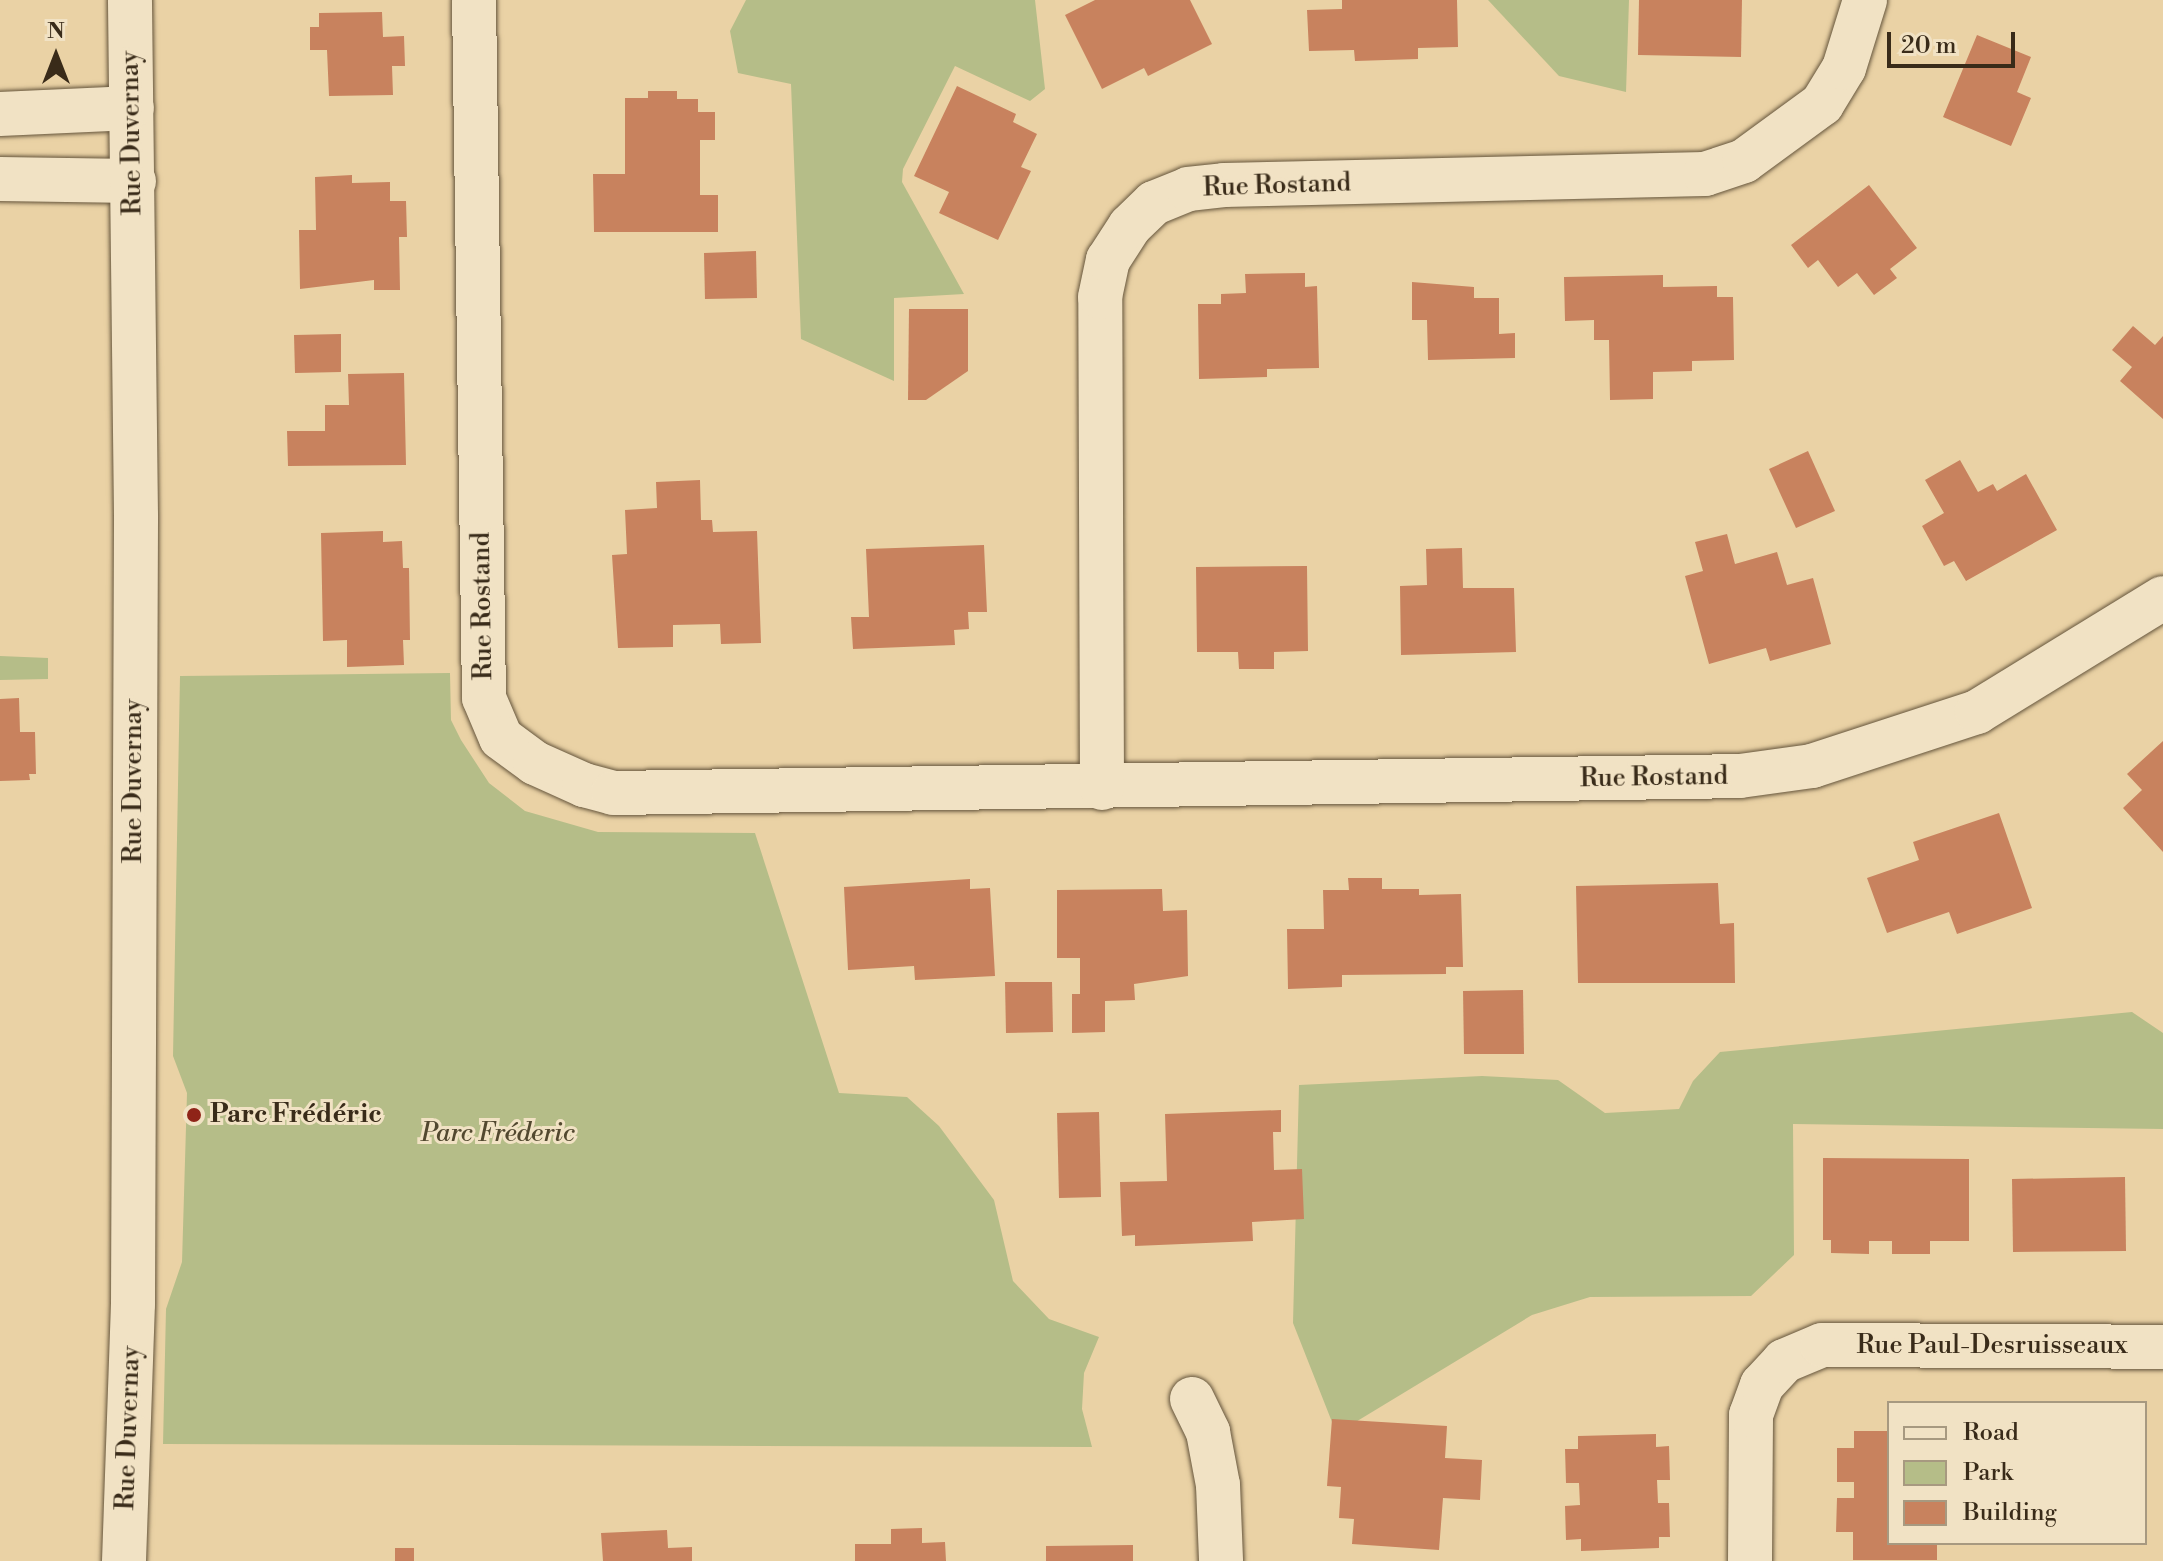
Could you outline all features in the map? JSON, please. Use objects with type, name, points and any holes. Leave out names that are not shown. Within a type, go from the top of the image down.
[{"type":"street","name":"Rue Duvernay","points":[[124,1561],[133,1304],[134,181],[130,0]]},
{"type":"street","name":"Rue Rostand","points":[[474,0],[484,698],[501,738],[535,763],[613,793],[1686,778],[1812,766],[1977,712],[2163,598]]},
{"type":"street","name":"Rue Rostand","points":[[1102,788],[1100,297],[1108,260],[1130,226],[1154,203],[1188,189],[1224,185],[1705,174],[1744,161],[1822,104],[1844,68],[1865,0]]},
{"type":"street","points":[[0,114],[132,108]]},
{"type":"street","points":[[0,179],[134,181]]},
{"type":"street","name":"Rue Paul-Desruisseaux","points":[[1750,1561],[1751,1415],[1762,1385],[1784,1361],[1822,1345],[2163,1347]]},
{"type":"street","points":[[1192,1399],[1208,1432],[1218,1485],[1221,1561]]},
{"type":"green space","points":[[746,0],[1035,0],[1045,89],[1030,101],[955,66],[903,169],[902,182],[964,294],[894,298],[894,381],[801,339],[791,84],[738,73],[730,31]]},
{"type":"green space","points":[[1488,0],[1629,0],[1626,92],[1559,76]]},
{"type":"green space","points":[[0,656],[48,658],[48,679],[0,680]]},
{"type":"green space","name":"Parc Fréderic","points":[[450,673],[451,720],[461,740],[489,783],[525,811],[598,832],[755,833],[839,1093],[907,1097],[939,1126],[994,1200],[1013,1281],[1049,1319],[1099,1337],[1084,1373],[1082,1409],[1092,1447],[163,1444],[166,1309],[182,1262],[187,1093],[173,1056],[180,676]]},
{"type":"green space","points":[[2132,1012],[2163,1033],[2163,1129],[1793,1124],[1794,1255],[1751,1296],[1590,1297],[1532,1315],[1349,1426],[1332,1422],[1293,1323],[1299,1085],[1482,1076],[1558,1080],[1605,1113],[1679,1109],[1693,1081],[1720,1052]]},
{"type":"building","points":[[1095,0],[1190,0],[1212,44],[1148,76],[1144,68],[1102,89],[1065,15]]},
{"type":"building","points":[[1342,0],[1457,0],[1458,47],[1418,48],[1418,59],[1355,61],[1354,50],[1309,51],[1307,10],[1342,9]]},
{"type":"building","points":[[1639,0],[1742,0],[1741,57],[1638,55]]},
{"type":"building","points":[[382,12],[383,37],[404,36],[405,66],[392,66],[393,95],[329,96],[327,50],[310,50],[310,27],[319,27],[319,13]]},
{"type":"building","points":[[1977,35],[2031,57],[2017,92],[2031,98],[2011,146],[1943,117]]},
{"type":"building","points":[[957,86],[1016,114],[1013,122],[1037,134],[1021,167],[1031,171],[998,240],[939,213],[949,192],[914,176]]},
{"type":"building","points":[[648,91],[677,91],[677,99],[698,99],[698,112],[715,112],[715,140],[700,140],[700,195],[718,195],[718,232],[594,232],[593,174],[625,174],[625,98],[648,98]]},
{"type":"building","points":[[352,175],[352,183],[390,182],[390,201],[406,201],[407,237],[399,237],[400,290],[374,290],[374,280],[300,289],[299,230],[316,230],[315,177]]},
{"type":"building","points":[[1869,185],[1917,248],[1890,269],[1897,278],[1874,295],[1857,273],[1838,287],[1818,260],[1808,268],[1791,245]]},
{"type":"building","points":[[756,251],[757,298],[705,299],[704,253]]},
{"type":"building","points":[[1305,273],[1305,287],[1317,286],[1319,368],[1267,369],[1267,377],[1199,379],[1198,304],[1221,304],[1221,294],[1246,293],[1245,274]]},
{"type":"building","points":[[1663,275],[1663,287],[1717,286],[1717,297],[1733,297],[1734,360],[1692,361],[1692,371],[1653,372],[1653,399],[1610,400],[1609,340],[1594,340],[1594,320],[1565,321],[1564,277]]},
{"type":"building","points":[[1412,282],[1474,287],[1474,298],[1499,298],[1499,334],[1515,333],[1515,358],[1428,360],[1427,320],[1412,320]]},
{"type":"building","points":[[909,309],[968,309],[968,371],[926,400],[908,400]]},
{"type":"building","points":[[2133,326],[2155,345],[2163,336],[2163,419],[2120,381],[2132,367],[2112,350]]},
{"type":"building","points":[[341,334],[341,372],[295,373],[294,335]]},
{"type":"building","points":[[404,373],[406,465],[288,466],[287,431],[325,431],[325,405],[349,405],[348,374]]},
{"type":"building","points":[[1808,451],[1835,511],[1796,528],[1769,469]]},
{"type":"building","points":[[1960,460],[1978,492],[1993,484],[1997,491],[2026,474],[2057,530],[1966,581],[1954,561],[1944,566],[1922,526],[1944,513],[1925,480]]},
{"type":"building","points":[[700,480],[701,520],[712,520],[713,532],[757,531],[761,643],[721,644],[720,624],[673,625],[673,647],[618,648],[612,555],[627,554],[625,510],[657,508],[656,482]]},
{"type":"building","points":[[383,531],[383,542],[402,541],[403,568],[409,568],[410,640],[403,640],[404,665],[347,667],[347,640],[323,641],[321,533]]},
{"type":"building","points":[[1727,534],[1735,564],[1777,552],[1787,585],[1813,578],[1831,644],[1770,661],[1766,648],[1709,664],[1685,576],[1703,571],[1695,542]]},
{"type":"building","points":[[984,545],[987,612],[968,612],[969,629],[954,630],[955,645],[853,649],[851,617],[869,617],[866,549]]},
{"type":"building","points":[[1462,548],[1463,588],[1514,588],[1516,652],[1401,655],[1400,586],[1427,585],[1426,549]]},
{"type":"building","points":[[1307,566],[1308,651],[1274,652],[1274,669],[1239,669],[1238,652],[1197,652],[1196,567]]},
{"type":"building","points":[[19,698],[20,732],[35,732],[36,774],[29,774],[30,780],[0,781],[0,699]]},
{"type":"building","points":[[2163,741],[2163,852],[2123,808],[2142,790],[2127,774]]},
{"type":"building","points":[[1999,813],[2032,908],[1957,934],[1949,912],[1887,933],[1867,878],[1919,860],[1913,842]]},
{"type":"building","points":[[1348,878],[1382,878],[1382,889],[1419,889],[1419,895],[1461,894],[1463,967],[1446,967],[1446,974],[1342,975],[1342,987],[1288,989],[1287,929],[1324,929],[1323,890],[1349,890]]},
{"type":"building","points":[[970,879],[970,889],[990,888],[995,976],[915,980],[914,966],[848,970],[844,887]]},
{"type":"building","points":[[1718,883],[1720,924],[1734,923],[1735,983],[1578,983],[1576,886]]},
{"type":"building","points":[[1162,889],[1163,911],[1187,910],[1188,976],[1134,984],[1135,1000],[1105,1001],[1105,1032],[1072,1033],[1072,994],[1080,994],[1080,958],[1057,958],[1057,890]]},
{"type":"building","points":[[1005,982],[1052,982],[1053,1032],[1006,1033]]},
{"type":"building","points":[[1523,990],[1524,1054],[1464,1054],[1463,991]]},
{"type":"building","points":[[1281,1110],[1281,1132],[1273,1132],[1274,1170],[1302,1169],[1304,1219],[1252,1222],[1253,1241],[1135,1246],[1135,1235],[1122,1236],[1120,1182],[1167,1181],[1165,1114]]},
{"type":"building","points":[[1099,1112],[1101,1197],[1059,1198],[1057,1113]]},
{"type":"building","points":[[1823,1158],[1969,1159],[1969,1241],[1930,1241],[1930,1254],[1892,1254],[1892,1241],[1869,1241],[1869,1254],[1831,1253],[1831,1240],[1823,1240]]},
{"type":"building","points":[[2125,1177],[2126,1251],[2013,1252],[2012,1179]]},
{"type":"building","points":[[1332,1419],[1447,1426],[1445,1458],[1482,1460],[1480,1500],[1443,1498],[1439,1550],[1352,1544],[1354,1519],[1339,1518],[1341,1487],[1327,1486]]},
{"type":"building","points":[[1854,1431],[1887,1431],[1887,1545],[1937,1545],[1937,1560],[1853,1560],[1853,1532],[1836,1532],[1837,1498],[1854,1498],[1854,1482],[1837,1482],[1837,1448],[1854,1448]]},
{"type":"building","points":[[1656,1434],[1656,1447],[1669,1446],[1670,1480],[1657,1480],[1658,1503],[1669,1503],[1670,1537],[1659,1537],[1659,1548],[1581,1551],[1581,1539],[1566,1540],[1565,1506],[1580,1505],[1579,1483],[1566,1483],[1565,1449],[1578,1449],[1578,1436]]},
{"type":"building","points":[[922,1528],[922,1543],[945,1542],[946,1561],[855,1561],[855,1544],[891,1544],[891,1529]]},
{"type":"building","points":[[667,1530],[668,1548],[692,1547],[692,1561],[603,1561],[601,1533]]},
{"type":"building","points":[[1133,1545],[1133,1561],[1046,1561],[1046,1546]]},
{"type":"building","points":[[395,1548],[414,1548],[414,1561],[395,1561]]},
{"type":"place","name":"Parc Frédéric","points":[[194,1115]]}]
